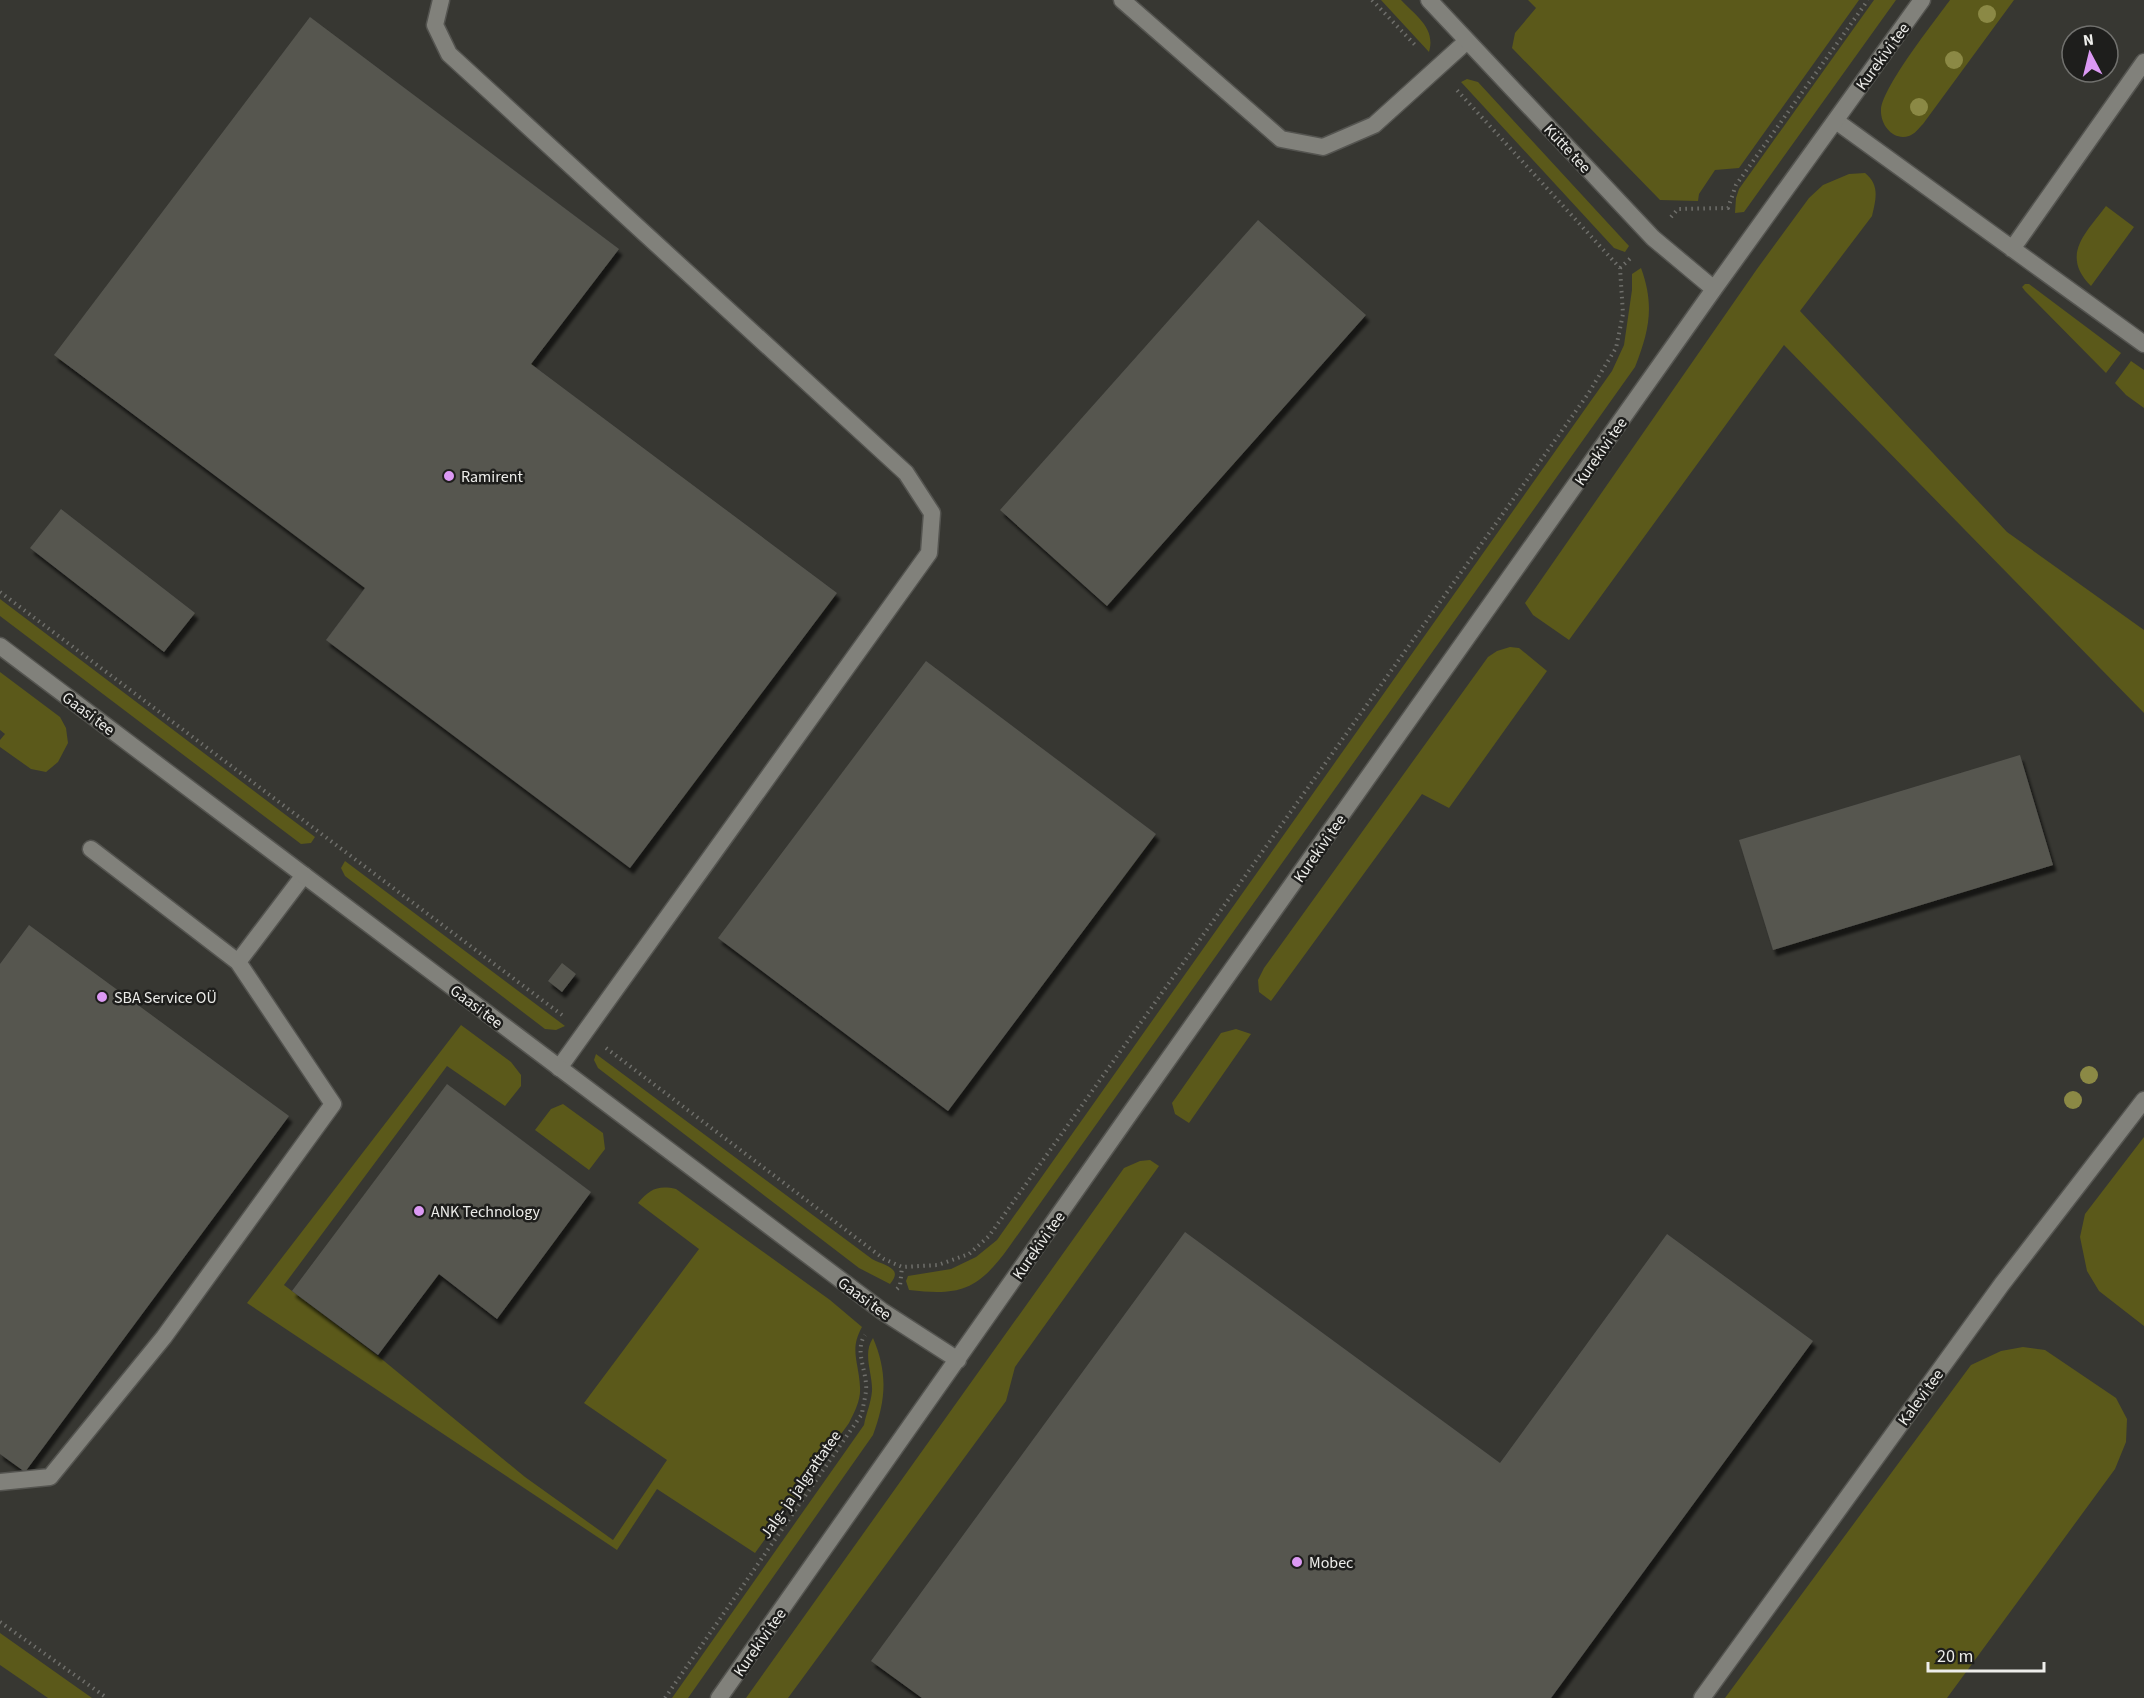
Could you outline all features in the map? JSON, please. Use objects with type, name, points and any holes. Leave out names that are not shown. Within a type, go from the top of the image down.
[{"type":"street","points":[[441,0],[435,26],[449,54],[906,473],[932,513],[928,553],[560,1068]]},
{"type":"street","points":[[1122,0],[1281,139],[1323,147],[1374,125],[1467,41]]},
{"type":"street","name":"Kütte tee","points":[[1429,0],[1653,238],[1714,289]]},
{"type":"street","name":"Kurekivi tee","points":[[719,1698],[1714,289],[1922,0]]},
{"type":"street","points":[[2012,249],[2144,62]]},
{"type":"street","points":[[1836,121],[2144,344]]},
{"type":"street","name":"Gaasi tee","points":[[0,646],[882,1311],[958,1360]]},
{"type":"street","points":[[0,1482],[50,1477],[164,1337],[333,1104],[238,962],[91,849]]},
{"type":"street","points":[[238,962],[304,875]]},
{"type":"street","name":"Kalevi tee","points":[[1702,1698],[2002,1284],[2144,1100]]},
{"type":"path","points":[[0,592],[884,1259],[902,1267],[938,1265],[969,1254],[988,1236],[1588,394],[1616,348],[1623,314],[1620,268],[1372,0]]},
{"type":"path","points":[[1620,268],[1653,238],[1678,209],[1728,208],[1736,185],[1868,0]]},
{"type":"path","name":"Jalg- ja jalgrattatee","points":[[665,1698],[862,1414],[866,1385],[861,1357],[862,1340],[900,1286],[902,1267]]},
{"type":"path","points":[[0,1622],[107,1698]]},
{"type":"shaded area","points":[[1381,0],[1401,0],[1418,17],[1430,36],[1429,52]]},
{"type":"shaded area","points":[[1528,0],[1859,0],[1739,168],[1715,170],[1699,194],[1698,201],[1660,200],[1512,48],[1515,33],[1536,8]]},
{"type":"shaded area","points":[[1874,0],[1896,0],[1744,212],[1735,213],[1739,189]]},
{"type":"shaded area","points":[[1950,0],[2014,0],[1923,124],[1911,135],[1903,137],[1893,134],[1885,126],[1881,115],[1884,98],[1911,54]]},
{"type":"shaded area","points":[[1467,79],[1478,82],[1629,246],[1625,252],[1614,248],[1461,82]]},
{"type":"shaded area","points":[[1865,173],[1873,182],[1876,193],[1872,216],[1800,311],[2007,532],[2144,630],[2144,713],[1784,345],[1569,640],[1533,615],[1525,603],[1757,269],[1809,198],[1823,185],[1849,174]]},
{"type":"shaded area","points":[[2106,206],[2134,227],[2091,286],[2077,264],[2077,254],[2084,235]]},
{"type":"shaded area","points":[[1641,268],[1649,307],[1647,330],[1635,367],[1009,1247],[988,1273],[967,1287],[942,1292],[909,1290],[906,1281],[908,1276],[951,1269],[976,1257],[997,1240],[1612,371],[1624,345],[1632,274]]},
{"type":"shaded area","points":[[2029,284],[2121,353],[2106,373],[2025,291],[2022,287]]},
{"type":"shaded area","points":[[2131,361],[2144,370],[2144,408],[2126,395],[2115,383]]},
{"type":"shaded area","points":[[0,599],[315,837],[311,843],[301,844],[0,616]]},
{"type":"shaded area","points":[[1510,647],[1519,648],[1547,671],[1449,808],[1422,794],[1271,1001],[1259,992],[1258,980],[1264,968],[1488,657]]},
{"type":"shaded area","points":[[0,672],[60,717],[66,728],[68,743],[58,762],[46,772],[31,769],[0,747],[0,740],[5,734],[0,730]]},
{"type":"shaded area","points":[[345,861],[565,1026],[556,1030],[545,1029],[345,876],[341,868]]},
{"type":"shaded area","points":[[461,1025],[511,1062],[521,1075],[521,1086],[505,1106],[447,1066],[284,1285],[378,1356],[525,1477],[613,1540],[667,1460],[584,1403],[699,1249],[638,1203],[646,1194],[655,1189],[676,1189],[830,1300],[862,1327],[855,1350],[859,1401],[849,1423],[755,1553],[657,1489],[617,1550],[247,1303]]},
{"type":"shaded area","points":[[1236,1029],[1251,1034],[1189,1123],[1175,1114],[1172,1103],[1221,1033]]},
{"type":"shaded area","points":[[596,1054],[872,1259],[891,1268],[895,1274],[894,1279],[890,1284],[859,1268],[598,1068],[594,1060]]},
{"type":"shaded area","points":[[563,1104],[603,1133],[605,1149],[589,1170],[535,1130],[551,1109]]},
{"type":"shaded area","points":[[2144,1137],[2144,1326],[2099,1291],[2087,1271],[2080,1237],[2085,1214]]},
{"type":"shaded area","points":[[1150,1160],[1159,1166],[1015,1367],[1006,1401],[788,1698],[746,1698],[1124,1168],[1140,1161]]},
{"type":"shaded area","points":[[873,1338],[881,1363],[884,1386],[881,1410],[873,1435],[688,1698],[672,1698],[864,1425],[872,1391],[868,1351]]},
{"type":"shaded area","points":[[2023,1347],[2045,1350],[2116,1398],[2127,1419],[2126,1442],[2115,1469],[1947,1698],[1725,1698],[1971,1365],[2001,1351]]},
{"type":"shaded area","points":[[0,1633],[92,1698],[48,1698],[0,1665]]},
{"type":"building","name":"Ramirent","points":[[310,17],[619,249],[531,364],[837,593],[630,868],[326,640],[365,588],[54,355]]},
{"type":"building","points":[[1258,220],[1366,315],[1107,606],[1000,510]]},
{"type":"building","points":[[61,509],[195,613],[164,652],[30,548]]},
{"type":"building","points":[[926,661],[1156,834],[948,1111],[718,938]]},
{"type":"building","points":[[2020,755],[2053,865],[1773,950],[1739,840]]},
{"type":"building","points":[[29,925],[289,1116],[25,1472],[0,1454],[0,964]]},
{"type":"building","points":[[562,963],[576,974],[562,992],[548,981]]},
{"type":"building","name":"ANK Technology","points":[[447,1084],[591,1192],[497,1319],[439,1274],[378,1355],[292,1291]]},
{"type":"building","name":"Mobec","points":[[1185,1232],[1500,1463],[1667,1234],[1813,1341],[1551,1698],[922,1698],[871,1661]]},
{"type":"place","name":"Ramirent","points":[[449,476]]},
{"type":"place","name":"SBA Service OÜ","points":[[102,997]]},
{"type":"place","name":"ANK Technology","points":[[419,1211]]},
{"type":"place","name":"Mobec","points":[[1297,1562]]}]
